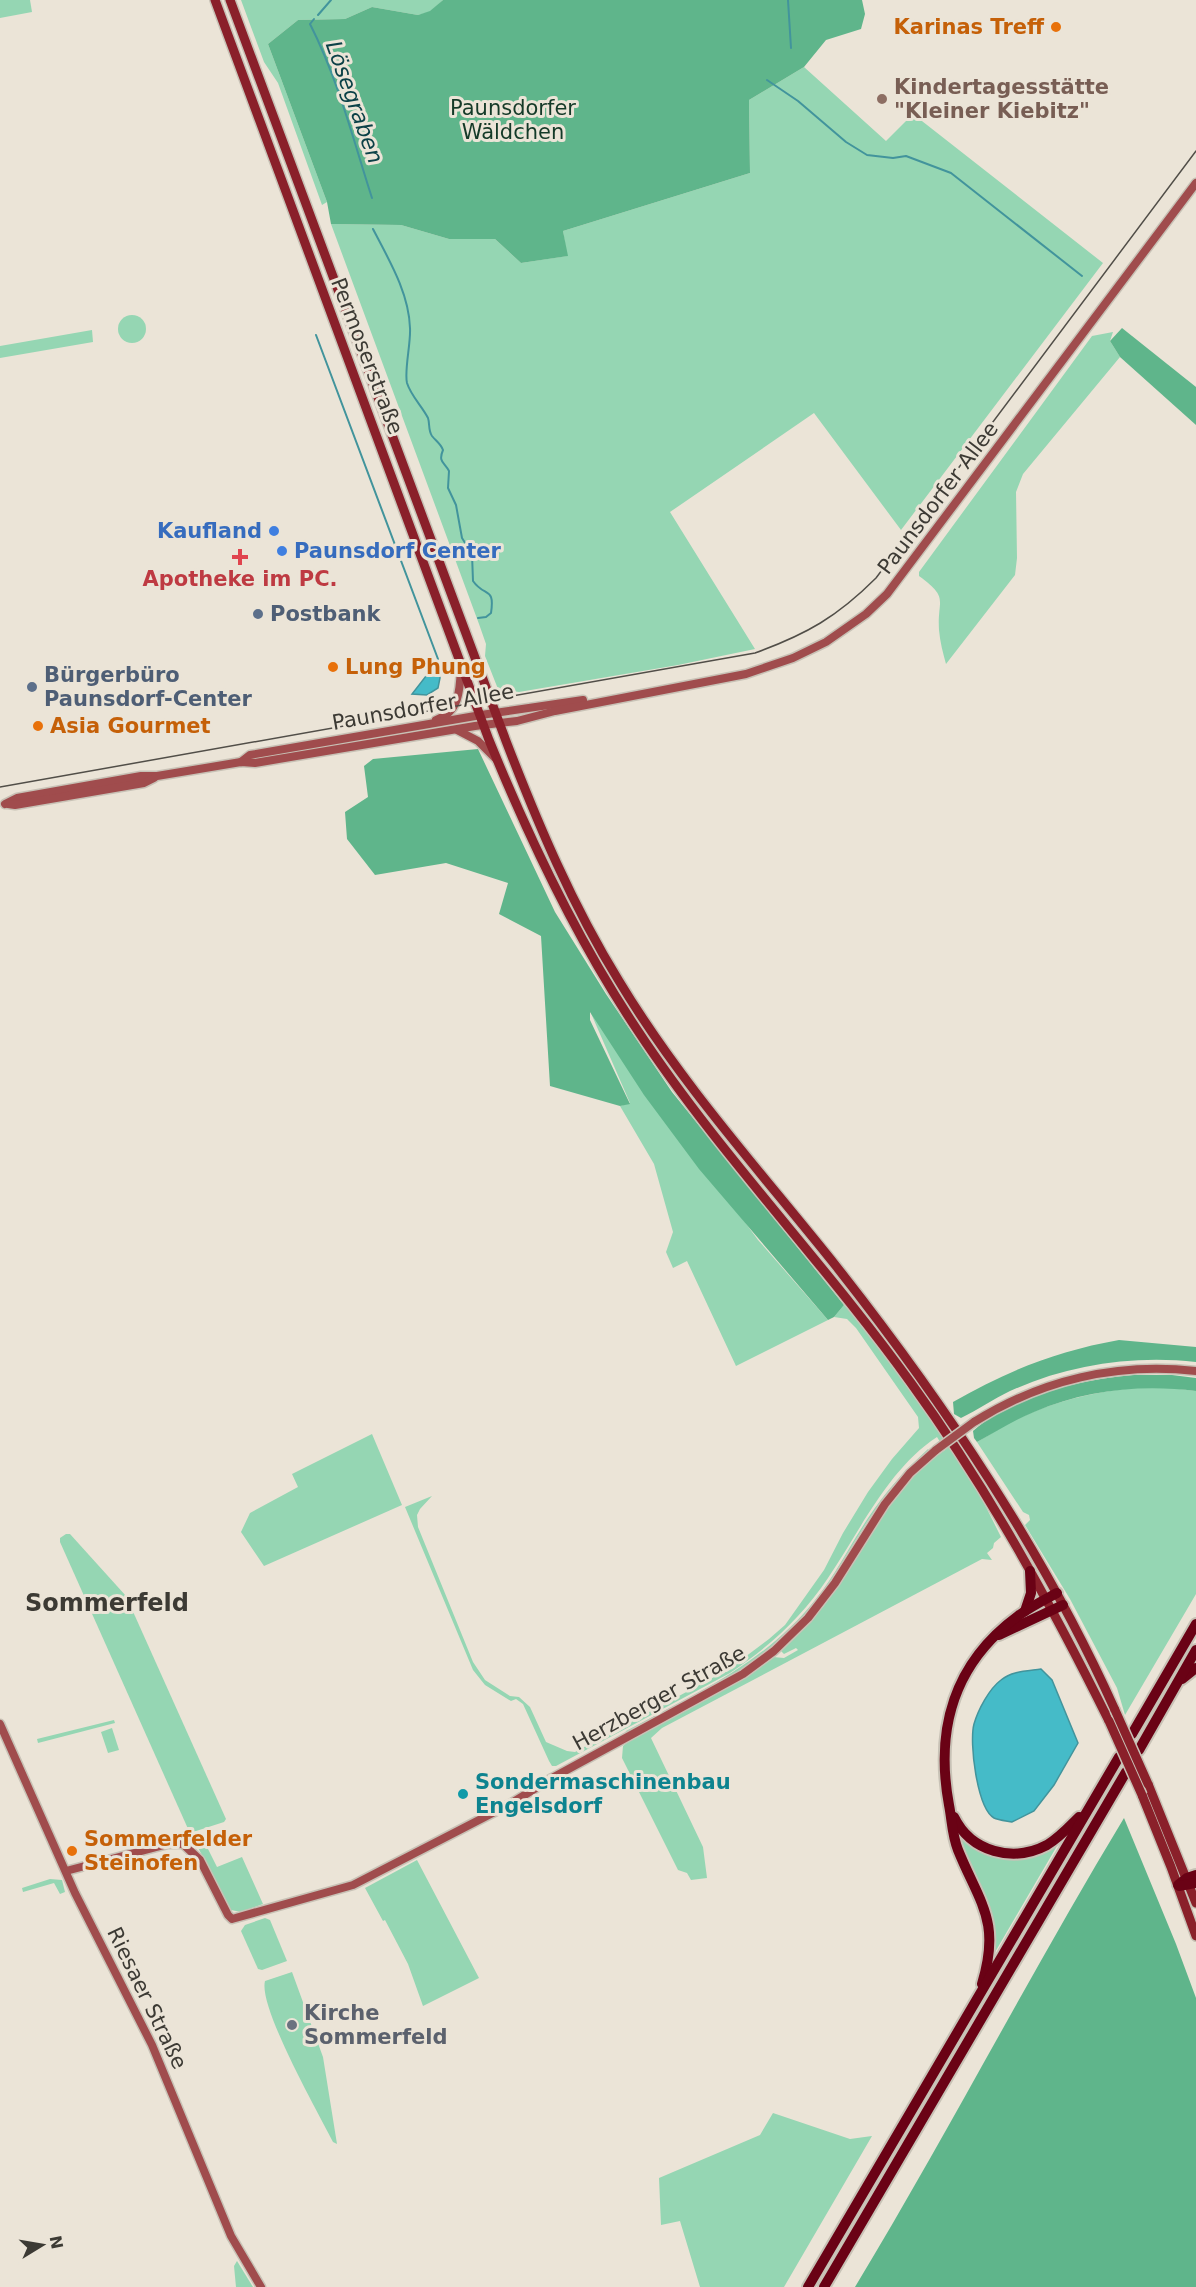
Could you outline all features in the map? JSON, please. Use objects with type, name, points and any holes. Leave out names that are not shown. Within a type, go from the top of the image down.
[{"type":"highway","points":[[1025,1611],[1031,1593],[1030,1571]]},
{"type":"highway","points":[[977,1999],[988,1962],[990,1927],[980,1896],[954,1838],[944,1758],[947,1730],[953,1701],[971,1662],[1025,1611],[1057,1593]]},
{"type":"highway","points":[[996,1636],[1063,1605]]},
{"type":"highway","points":[[1132,1734],[1196,1624]]},
{"type":"highway","points":[[1139,1749],[1196,1650]]},
{"type":"highway","points":[[1176,1685],[1196,1668]]},
{"type":"highway","points":[[808,2287],[1119,1757]]},
{"type":"highway","points":[[824,2287],[1126,1772]]},
{"type":"highway","points":[[950,1808],[959,1826],[971,1840],[992,1851],[1012,1854],[1034,1851],[1053,1841],[1090,1806]]},
{"type":"main road","name":"Permoserstraße","points":[[215,0],[497,760],[548,874],[584,943],[638,1032],[695,1110],[840,1289],[912,1384],[972,1472],[1053,1611],[1109,1721],[1142,1796],[1188,1882]]},
{"type":"main road","name":"Permoserstraße","points":[[230,0],[499,724],[529,800],[576,904],[644,1021],[703,1104],[835,1265],[920,1377],[963,1439],[1038,1558],[1115,1710],[1188,1882]]},
{"type":"main road","name":"Paunsdorfer Allee","points":[[2,804],[17,798],[141,776],[157,776],[241,762],[255,763],[499,724],[770,667],[826,642],[866,614],[894,585],[1196,183]]},
{"type":"main road","points":[[414,726],[441,719],[450,711],[460,695],[461,662]]},
{"type":"main road","name":"Paunsdorfer Allee","points":[[241,762],[250,755],[414,726],[579,700],[613,699]]},
{"type":"main road","points":[[457,730],[478,741],[497,760]]},
{"type":"main road","name":"Herzberger Straße","points":[[66,1871],[168,1844],[183,1844],[200,1860],[232,1919],[353,1885],[510,1804],[552,1778],[743,1674],[774,1651],[808,1618],[830,1591],[891,1496],[910,1473],[974,1422],[1027,1393],[1077,1378],[1133,1369],[1196,1371]]},
{"type":"main road","name":"Riesaer Straße","points":[[0,1724],[66,1871],[152,2045],[234,2243],[261,2287]]},
{"type":"main road","points":[[1188,1882],[1196,1903]]},
{"type":"main road","points":[[1188,1882],[1196,1936]]},
{"type":"green space","points":[[0,0],[30,0],[32,12],[0,18]]},
{"type":"green space","points":[[241,0],[443,0],[430,12],[418,15],[372,7],[345,19],[298,20],[268,44],[327,202],[322,205],[278,83],[264,62]]},
{"type":"green space","name":"Paunsdorfer Wäldchen","points":[[443,0],[862,0],[865,14],[861,29],[826,40],[804,67],[749,100],[750,173],[563,231],[568,256],[521,263],[495,239],[449,239],[401,225],[331,224],[327,202],[268,44],[298,20],[345,19],[372,7],[418,15],[430,11]]},
{"type":"green space","points":[[804,67],[886,141],[913,114],[1103,263],[901,530],[814,413],[670,512],[755,649],[678,665],[519,692],[498,689],[485,656],[486,644],[479,624],[331,224],[401,225],[449,239],[495,239],[521,263],[567,256],[563,231],[750,173],[749,100]]},
{"type":"green space","points":[[132,315],[142,319],[146,329],[142,339],[132,343],[122,339],[118,329],[122,319]]},
{"type":"green space","points":[[1122,328],[1196,387],[1196,425],[1120,357],[1110,341]]},
{"type":"green space","points":[[92,330],[93,342],[0,358],[0,346]]},
{"type":"green space","points":[[1113,332],[1110,341],[1120,357],[1023,474],[1016,492],[1015,575],[946,664],[939,630],[940,600],[935,590],[919,576],[919,572],[1092,336]]},
{"type":"green space","points":[[478,749],[555,912],[606,994],[672,1092],[844,1305],[834,1317],[828,1320],[699,1169],[644,1095],[590,1012],[590,1020],[630,1104],[620,1106],[550,1086],[541,936],[499,914],[508,883],[446,863],[375,875],[347,839],[345,812],[368,797],[364,766],[373,759]]},
{"type":"green space","points":[[590,1011],[758,1240],[828,1320],[736,1366],[687,1261],[673,1268],[666,1252],[673,1232],[654,1164],[620,1106],[630,1103]]},
{"type":"green space","points":[[844,1305],[866,1329],[954,1454],[978,1491],[1001,1537],[987,1553],[992,1560],[982,1559],[662,1728],[651,1738],[703,1847],[707,1878],[691,1880],[687,1873],[678,1870],[622,1758],[623,1746],[736,1683],[773,1657],[784,1658],[798,1650],[796,1648],[784,1654],[781,1651],[823,1607],[883,1513],[912,1476],[936,1453],[938,1455],[945,1450],[937,1437],[920,1450],[889,1483],[818,1592],[771,1642],[730,1673],[556,1766],[552,1766],[549,1761],[523,1704],[516,1699],[511,1701],[485,1685],[473,1670],[405,1507],[432,1496],[417,1515],[418,1527],[473,1662],[485,1680],[510,1696],[519,1697],[530,1707],[546,1742],[575,1752],[729,1669],[785,1625],[824,1570],[868,1492],[919,1428],[918,1417],[856,1328],[847,1319],[834,1317]]},
{"type":"green space","points":[[1119,1340],[1196,1347],[1196,1362],[1124,1361],[1077,1369],[1010,1391],[961,1418],[954,1414],[953,1402],[1033,1363],[1074,1350]]},
{"type":"green space","points":[[1133,1375],[1172,1375],[1196,1378],[1196,1391],[1134,1389],[1073,1398],[1012,1422],[977,1442],[974,1438],[973,1431],[990,1418],[1028,1398],[1070,1385]]},
{"type":"green space","points":[[1134,1388],[1196,1391],[1196,1594],[1125,1715],[1117,1688],[1070,1599],[1025,1525],[1030,1520],[1029,1515],[1023,1512],[977,1442],[1009,1423],[1054,1404],[1101,1392]]},
{"type":"green space","points":[[372,1434],[402,1505],[264,1566],[241,1532],[250,1513],[298,1487],[292,1474]]},
{"type":"green space","points":[[928,1449],[929,1451],[882,1501],[823,1591],[787,1634],[745,1668],[698,1696],[625,1734],[626,1731],[728,1675],[752,1659],[796,1622],[823,1589],[881,1499]]},
{"type":"green space","points":[[70,1534],[126,1596],[226,1819],[224,1822],[193,1832],[189,1831],[60,1542],[60,1538]]},
{"type":"green space","points":[[114,1720],[115,1723],[38,1743],[37,1739]]},
{"type":"green space","points":[[112,1728],[119,1750],[108,1753],[101,1732]]},
{"type":"green space","points":[[1124,1818],[1196,1998],[1196,2287],[855,2287],[1056,1935]]},
{"type":"green space","points":[[956,1826],[992,1854],[1055,1844],[1057,1846],[994,1954],[962,1852]]},
{"type":"green space","points":[[202,1837],[217,1867],[242,1857],[263,1904],[241,1912],[231,1910],[194,1840]]},
{"type":"green space","points":[[417,1860],[479,1978],[423,2006],[408,1964],[365,1888]]},
{"type":"green space","points":[[50,1879],[62,1880],[65,1892],[60,1894],[54,1883],[23,1892],[22,1888]]},
{"type":"green space","points":[[265,1918],[270,1920],[287,1961],[262,1970],[258,1969],[241,1931],[245,1925]]},
{"type":"green space","points":[[292,1972],[323,2057],[337,2144],[333,2142],[291,2061],[265,1994],[265,1981]]},
{"type":"green space","points":[[773,2113],[850,2139],[872,2136],[784,2287],[700,2287],[680,2221],[661,2225],[659,2178],[760,2135]]},
{"type":"green space","points":[[237,2261],[253,2287],[236,2287],[234,2266]]},
{"type":"water","points":[[433,667],[439,668],[438,688],[427,695],[412,694]]},
{"type":"water","points":[[1041,1669],[1052,1680],[1078,1743],[1054,1785],[1034,1811],[1012,1822],[994,1818],[988,1812],[979,1789],[974,1759],[974,1724],[984,1700],[1001,1680],[1015,1673]]},
{"type":"waterway","name":"Lösegraben","points":[[318,15],[331,0]]},
{"type":"waterway","points":[[788,0],[791,48]]},
{"type":"waterway","name":"Lösegraben","points":[[314,19],[310,24],[337,88],[372,198]]},
{"type":"waterway","points":[[767,80],[798,101],[846,142],[867,155],[893,158],[906,156],[951,173],[1082,276]]},
{"type":"waterway","name":"Lösegraben","points":[[373,229],[397,277],[409,315],[407,383],[428,418],[432,436],[443,450],[441,460],[449,471],[448,488],[456,505],[462,538],[472,554],[473,581],[492,599],[491,613],[486,617],[478,618]]},
{"type":"waterway","points":[[316,335],[438,659],[438,667]]},
{"type":"tram line","points":[[0,787],[755,653],[806,631],[848,604],[876,578],[1196,151]]},
{"type":"place","name":"Karinas Treff","points":[[1056,27]]},
{"type":"place","name":"Kindertagesstätte \"Kleiner Kiebitz\"","points":[[882,99]]},
{"type":"place","name":"Kaufland","points":[[274,531]]},
{"type":"place","name":"Paunsdorf Center","points":[[282,551]]},
{"type":"place","name":"Apotheke im PC.","points":[[240,557]]},
{"type":"place","name":"Postbank","points":[[258,614]]},
{"type":"place","name":"Lung Phung","points":[[333,667]]},
{"type":"place","name":"Bürgerbüro Paunsdorf-Center","points":[[32,687]]},
{"type":"place","name":"Asia Gourmet","points":[[38,726]]},
{"type":"place","name":"Sondermaschinenbau Engelsdorf","points":[[463,1794]]},
{"type":"place","name":"Sommerfelder Steinofen","points":[[72,1851]]},
{"type":"place","name":"Kirche Sommerfeld","points":[[292,2025]]},
{"type":"district","name":"Sommerfeld","points":[[107,1603]]}]
